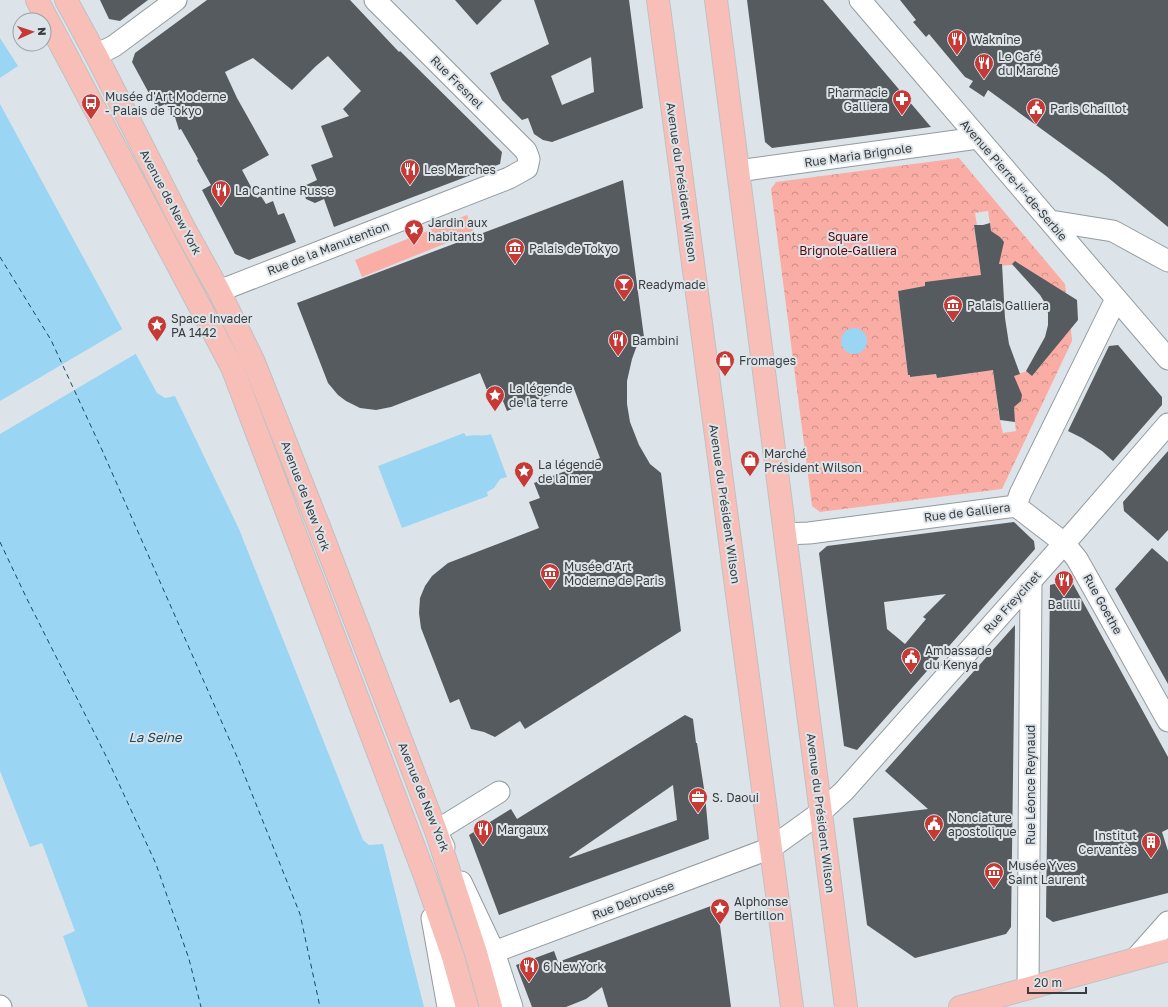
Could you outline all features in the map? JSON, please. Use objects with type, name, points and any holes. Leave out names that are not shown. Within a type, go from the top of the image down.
[{"type":"main road","name":"Avenue de New York","points":[[37,0],[232,367],[425,876]]},
{"type":"main road","name":"Avenue de New York","points":[[66,0],[96,55],[183,226],[219,291],[256,367],[436,831]]},
{"type":"main road","name":"Avenue du Président Wilson","points":[[658,0],[792,1007]]},
{"type":"main road","name":"Avenue du Président Wilson","points":[[716,0],[846,1007]]},
{"type":"main road","points":[[436,831],[476,953],[491,1007]]},
{"type":"main road","points":[[425,876],[454,957],[467,1007]]},
{"type":"main road","points":[[960,1007],[1168,950]]},
{"type":"street","points":[[96,55],[114,46],[176,0]]},
{"type":"street","name":"Rue Fresnel","points":[[375,0],[526,151],[529,159],[527,168]]},
{"type":"street","name":"Avenue Pierre-Iᵉʳ-de-Serbie","points":[[860,0],[1168,359]]},
{"type":"street","name":"Rue Maria Brignole","points":[[738,171],[978,138]]},
{"type":"street","name":"Rue de la Manutention","points":[[219,291],[509,178],[527,168]]},
{"type":"street","points":[[1050,221],[1113,231],[1168,261]]},
{"type":"street","name":"Rue de Galliera","points":[[785,534],[809,533],[1016,506],[1020,494],[1116,299]]},
{"type":"street","name":"Rue Freycinet","points":[[771,848],[821,812],[844,791],[1031,581],[1168,424]]},
{"type":"street","name":"Rue Goethe","points":[[1016,506],[1064,543],[1077,559],[1168,721]]},
{"type":"street","name":"Rue Léonce Reynaud","points":[[1028,988],[1031,581]]},
{"type":"street","points":[[436,831],[499,792]]},
{"type":"street","name":"Avenue de New York","points":[[436,831],[494,952],[512,1007]]},
{"type":"street","name":"Rue Debrousse","points":[[494,952],[771,848]]},
{"type":"street","name":"Avenue de New York","points":[[425,876],[448,1007]]},
{"type":"street","points":[[1136,958],[1168,922]]},
{"type":"green space","name":"Square Brignole-Galliera","points":[[959,158],[1065,284],[1066,293],[1048,284],[1027,269],[1012,265],[996,266],[988,211],[975,213],[977,225],[974,226],[983,279],[898,291],[908,375],[910,375],[910,377],[936,374],[937,378],[974,373],[994,366],[998,411],[1003,433],[1016,431],[1013,405],[1017,404],[1021,400],[1010,375],[1029,371],[1043,362],[1058,340],[1062,331],[1071,329],[1072,341],[1002,489],[820,512],[812,506],[771,189],[776,182]]},
{"type":"green space","name":"Jardin aux habitants","points":[[467,215],[474,232],[362,277],[355,260]]},
{"type":"water","points":[[0,38],[18,66],[0,78]]},
{"type":"water","name":"La Seine","points":[[0,104],[157,393],[165,398],[175,396],[239,529],[363,840],[369,845],[383,844],[424,1007],[88,1007],[63,936],[75,931],[42,843],[30,847],[0,771]]},
{"type":"water","points":[[854,328],[863,332],[867,341],[863,350],[854,354],[845,350],[841,341],[845,332]]},
{"type":"water","points":[[464,433],[466,436],[491,434],[507,477],[500,479],[494,488],[487,492],[488,496],[402,528],[378,466]]},
{"type":"pier","points":[[124,328],[137,353],[0,434],[0,401]]},
{"type":"building","points":[[100,0],[148,0],[120,21],[109,19]]},
{"type":"building","points":[[207,0],[350,0],[399,52],[400,51],[502,152],[500,164],[334,227],[324,199],[315,203],[306,199],[302,187],[317,180],[311,165],[333,157],[321,126],[349,116],[343,109],[361,91],[328,56],[292,90],[253,58],[225,72],[237,98],[269,155],[242,170],[257,198],[261,196],[266,204],[273,201],[278,215],[284,213],[296,242],[249,260],[235,254],[202,190],[211,185],[197,160],[198,159],[181,129],[179,130],[175,117],[173,117],[165,104],[157,108],[132,62],[135,53]]},
{"type":"building","points":[[455,0],[502,0],[477,25]]},
{"type":"building","points":[[534,0],[629,0],[643,108],[552,142],[543,140],[534,134],[528,118],[522,120],[502,100],[490,73],[549,44]],"holes":[[[591,57],[594,92],[562,105],[551,76]]]},
{"type":"building","points":[[747,0],[823,0],[931,127],[772,148],[765,142]]},
{"type":"building","points":[[900,0],[1168,0],[1168,227],[1106,176],[988,90],[984,97],[969,87],[973,81],[965,77],[929,34],[926,37],[913,22],[916,20]]},
{"type":"building","points":[[623,180],[644,337],[636,348],[632,359],[627,381],[627,404],[630,422],[639,445],[650,464],[661,473],[681,631],[525,729],[520,721],[495,737],[484,732],[471,729],[459,699],[450,703],[421,628],[419,613],[420,598],[425,586],[432,576],[448,563],[539,528],[529,502],[540,498],[534,483],[600,458],[573,386],[507,411],[501,396],[491,400],[480,373],[391,407],[376,410],[360,408],[338,395],[328,383],[297,303]]},
{"type":"building","name":"Palais Galliera","points":[[990,223],[991,231],[1000,237],[1004,242],[999,264],[1002,264],[1005,318],[1009,344],[1020,374],[1014,376],[1022,395],[1021,401],[1014,407],[1015,422],[1000,420],[993,370],[937,378],[936,374],[910,377],[910,375],[908,375],[898,291],[925,286],[925,282],[981,275],[974,225]]},
{"type":"building","points":[[1015,261],[1077,300],[1078,320],[1032,376],[1026,371],[1045,337],[1048,325],[1048,313],[1045,303],[1040,295],[1012,264]]},
{"type":"building","points":[[1118,345],[1162,397],[1162,405],[1113,461],[1102,451],[1068,431],[1109,346]]},
{"type":"building","points":[[1168,451],[1168,530],[1158,541],[1124,511],[1123,502]]},
{"type":"building","points":[[1014,522],[1034,541],[1035,549],[857,750],[844,746],[819,553],[827,546]],"holes":[[[946,594],[923,617],[926,619],[905,644],[887,629],[884,602]]]},
{"type":"building","points":[[1152,548],[1168,562],[1168,684],[1115,589]]},
{"type":"building","points":[[1071,580],[1168,757],[1168,829],[1162,832],[1168,851],[1168,893],[1053,922],[1046,917],[1050,585]]},
{"type":"building","points":[[1015,625],[1011,927],[1006,934],[915,958],[867,925],[853,818],[928,809],[885,771]]},
{"type":"building","points":[[685,715],[693,719],[705,795],[709,839],[499,915],[469,835],[511,809],[517,819]],"holes":[[[673,785],[677,820],[570,858],[569,857]]]},
{"type":"building","points":[[711,906],[718,911],[731,1007],[608,1007],[602,987],[586,999],[566,1007],[532,1007],[516,965],[554,951],[558,962]]},
{"type":"ferry route","points":[[0,257],[51,340],[102,450],[238,759],[300,914],[320,1007]]},
{"type":"ferry route","points":[[0,542],[107,758],[156,864],[189,959],[201,1007]]},
{"type":"place","name":"Waknine","points":[[957,56]]},
{"type":"place","name":"Le Café du Marché","points":[[984,80]]},
{"type":"place","name":"Pharmacie Galliera","points":[[902,116]]},
{"type":"place","name":"Musée d'Art Moderne - Palais de Tokyo","points":[[91,120]]},
{"type":"place","name":"Paris Chaillot","points":[[1036,125]]},
{"type":"place","name":"Les Marches","points":[[410,186]]},
{"type":"place","name":"La Cantine Russe","points":[[221,207]]},
{"type":"place","name":"Jardin aux habitants","points":[[414,246]]},
{"type":"place","name":"Palais de Tokyo","points":[[515,265]]},
{"type":"place","name":"Readymade","points":[[624,301]]},
{"type":"place","name":"Palais Galliera","points":[[953,322]]},
{"type":"place","name":"Space Invader PA 1442","points":[[157,342]]},
{"type":"place","name":"Bambini","points":[[618,357]]},
{"type":"place","name":"Fromages","points":[[725,377]]},
{"type":"place","name":"La légende de la terre","points":[[495,412]]},
{"type":"place","name":"Marché Président Wilson","points":[[750,477]]},
{"type":"place","name":"La légende de la mer","points":[[524,488]]},
{"type":"place","name":"Musée d'Art Moderne de Paris","points":[[550,590]]},
{"type":"place","name":"Balilli","points":[[1064,597]]},
{"type":"place","name":"Ambassade du Kenya","points":[[911,674]]},
{"type":"place","name":"S. Daoui","points":[[698,814]]},
{"type":"place","name":"Nonciature apostolique","points":[[934,841]]},
{"type":"place","name":"Margaux","points":[[483,846]]},
{"type":"place","name":"Institut Cervantès","points":[[1151,859]]},
{"type":"place","name":"Musée Yves Saint Laurent","points":[[994,889]]},
{"type":"place","name":"Alphonse Bertillon","points":[[720,925]]},
{"type":"place","name":"6 NewYork","points":[[529,983]]}]
